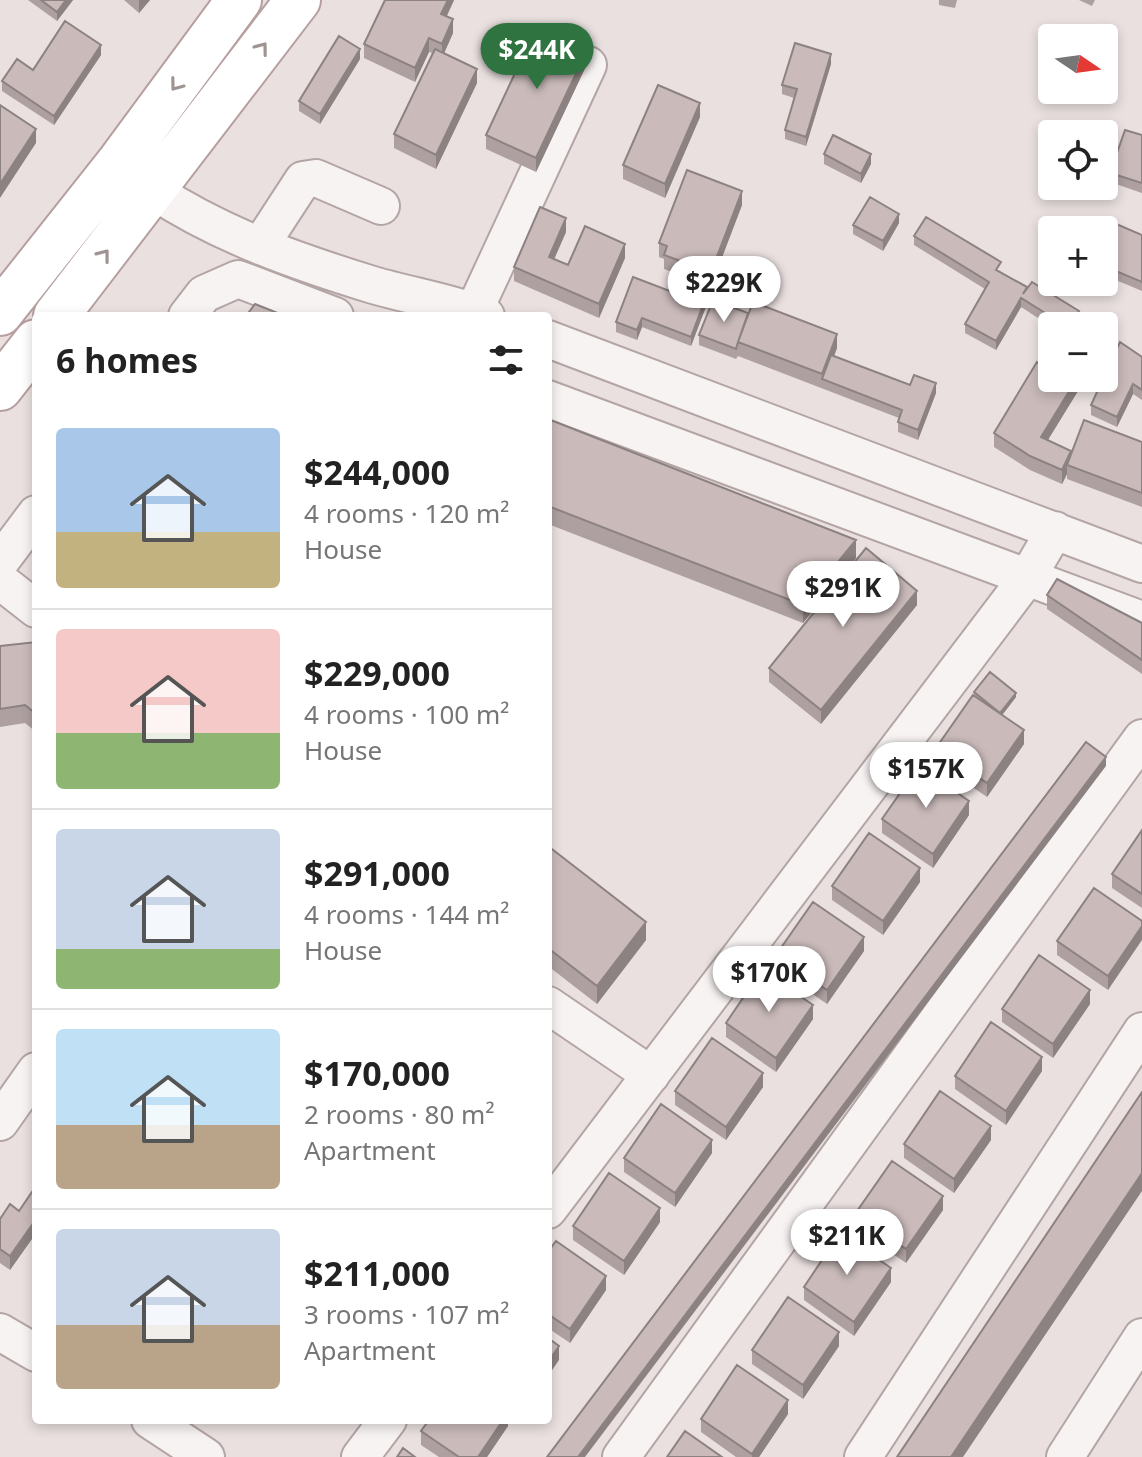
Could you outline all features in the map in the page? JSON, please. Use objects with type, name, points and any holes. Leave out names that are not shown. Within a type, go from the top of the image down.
[{"type":"main road","points":[[0,313],[118,164],[239,0]]},
{"type":"main road","points":[[59,312],[298,0]]},
{"type":"main road","points":[[0,388],[32,347]]},
{"type":"street","points":[[481,312],[588,65]]},
{"type":"street","points":[[260,246],[303,180],[316,178],[381,206]]},
{"type":"street","points":[[154,191],[187,213],[260,246],[371,284],[473,312]]},
{"type":"street","points":[[190,312],[204,294],[238,279],[325,312]]},
{"type":"street","points":[[552,341],[1142,564]]},
{"type":"street","points":[[552,400],[1142,620]]},
{"type":"street","points":[[0,562],[32,519]]},
{"type":"street","points":[[552,1205],[1027,578],[1055,530]]},
{"type":"street","points":[[0,581],[32,606]]},
{"type":"street","points":[[621,1457],[1142,738]]},
{"type":"street","points":[[552,1008],[651,1075]]},
{"type":"street","points":[[863,1457],[1142,1031]]},
{"type":"street","points":[[0,1122],[32,1077]]},
{"type":"street","points":[[0,1332],[32,1351]]},
{"type":"street","points":[[1065,1457],[1142,1337]]},
{"type":"street","points":[[156,1424],[206,1457]]},
{"type":"street","points":[[360,1457],[385,1424]]},
{"type":"building","points":[[41,0],[66,0],[57,12]]},
{"type":"building","points":[[385,0],[448,0],[441,14],[453,19],[442,44],[429,38],[415,68],[364,44]]},
{"type":"building","points":[[65,21],[101,45],[54,116],[2,81],[17,59],[33,70]]},
{"type":"building","points":[[538,24],[588,48],[536,158],[486,135]]},
{"type":"building","points":[[339,36],[360,49],[320,114],[299,101]]},
{"type":"building","points":[[795,43],[831,54],[806,137],[785,130],[797,89],[782,85]]},
{"type":"building","points":[[435,49],[477,69],[436,155],[394,134]]},
{"type":"building","points":[[658,85],[700,103],[665,184],[623,165]]},
{"type":"building","points":[[0,105],[36,129],[0,184]]},
{"type":"building","points":[[1125,130],[1142,135],[1142,183],[1118,176],[1118,150]]},
{"type":"building","points":[[833,135],[871,154],[861,174],[824,154]]},
{"type":"building","points":[[687,170],[742,191],[708,280],[689,273],[691,265],[664,255],[667,246],[659,243]]},
{"type":"building","points":[[870,197],[899,214],[883,241],[853,225]]},
{"type":"building","points":[[540,207],[566,218],[549,257],[568,265],[585,226],[625,244],[599,304],[514,267]]},
{"type":"building","points":[[926,217],[1001,262],[996,270],[1027,287],[1023,294],[1032,282],[1038,286],[1038,296],[1055,296],[1079,311],[1044,312],[1021,298],[996,341],[965,324],[989,282],[914,236]]},
{"type":"building","points":[[1118,225],[1142,235],[1142,282],[1118,272]]},
{"type":"building","points":[[633,277],[680,295],[683,285],[707,294],[691,337],[642,318],[637,330],[616,322]]},
{"type":"building","points":[[713,300],[748,313],[736,349],[699,335]]},
{"type":"building","points":[[753,302],[837,334],[822,374],[738,342]]},
{"type":"building","points":[[255,304],[275,312],[249,312]]},
{"type":"building","points":[[1120,342],[1142,357],[1142,390],[1133,384],[1117,417],[1091,405],[1097,392],[1118,392]]},
{"type":"building","points":[[831,355],[910,385],[914,375],[936,383],[918,430],[898,422],[902,410],[822,379]]},
{"type":"building","points":[[1037,362],[1038,392],[1069,392],[1041,437],[1071,451],[1062,470],[1030,456],[994,433]]},
{"type":"building","points":[[1084,420],[1142,442],[1142,493],[1067,465]]},
{"type":"building","points":[[552,421],[856,540],[803,605],[552,508]]},
{"type":"building","points":[[866,548],[917,591],[821,710],[769,668]]},
{"type":"building","points":[[1057,579],[1142,623],[1142,660],[1047,595]]},
{"type":"building","points":[[32,642],[32,711],[25,705],[0,709],[0,646]]},
{"type":"building","points":[[990,672],[1016,693],[1000,713],[974,692]]},
{"type":"building","points":[[973,695],[1024,730],[987,783],[936,748]]},
{"type":"building","points":[[1086,742],[1106,757],[578,1457],[547,1457]]},
{"type":"building","points":[[919,766],[969,801],[933,854],[882,819]]},
{"type":"building","points":[[1142,830],[1142,894],[1112,874]]},
{"type":"building","points":[[869,833],[920,868],[883,921],[832,886]]},
{"type":"building","points":[[552,849],[646,922],[597,986],[552,951]]},
{"type":"building","points":[[1094,888],[1142,921],[1142,926],[1108,976],[1057,941]]},
{"type":"building","points":[[813,902],[864,937],[827,990],[776,955]]},
{"type":"building","points":[[1039,955],[1090,990],[1053,1044],[1002,1009]]},
{"type":"building","points":[[762,970],[813,1005],[776,1058],[726,1023]]},
{"type":"building","points":[[991,1022],[1042,1057],[1006,1111],[955,1076]]},
{"type":"building","points":[[712,1038],[763,1073],[726,1127],[675,1091]]},
{"type":"building","points":[[940,1091],[991,1126],[954,1179],[904,1144]]},
{"type":"building","points":[[1142,1092],[1142,1173],[951,1457],[897,1457]]},
{"type":"building","points":[[661,1104],[712,1140],[675,1193],[624,1158]]},
{"type":"building","points":[[892,1161],[943,1196],[906,1249],[855,1214]]},
{"type":"building","points":[[609,1173],[660,1208],[624,1261],[573,1226]]},
{"type":"building","points":[[32,1192],[32,1225],[10,1256],[0,1249],[0,1219],[10,1204],[19,1211]]},
{"type":"building","points":[[840,1233],[891,1268],[854,1322],[804,1287]]},
{"type":"building","points":[[556,1241],[606,1276],[570,1329],[552,1317],[552,1246]]},
{"type":"building","points":[[788,1297],[839,1332],[803,1385],[752,1350]]},
{"type":"building","points":[[552,1341],[559,1346],[552,1356]]},
{"type":"building","points":[[737,1365],[788,1400],[752,1454],[701,1419]]},
{"type":"building","points":[[426,1424],[500,1424],[478,1457],[459,1457],[421,1431]]},
{"type":"building","points":[[685,1431],[722,1457],[667,1457]]},
{"type":"building","points":[[403,1448],[415,1457],[397,1457]]}]
